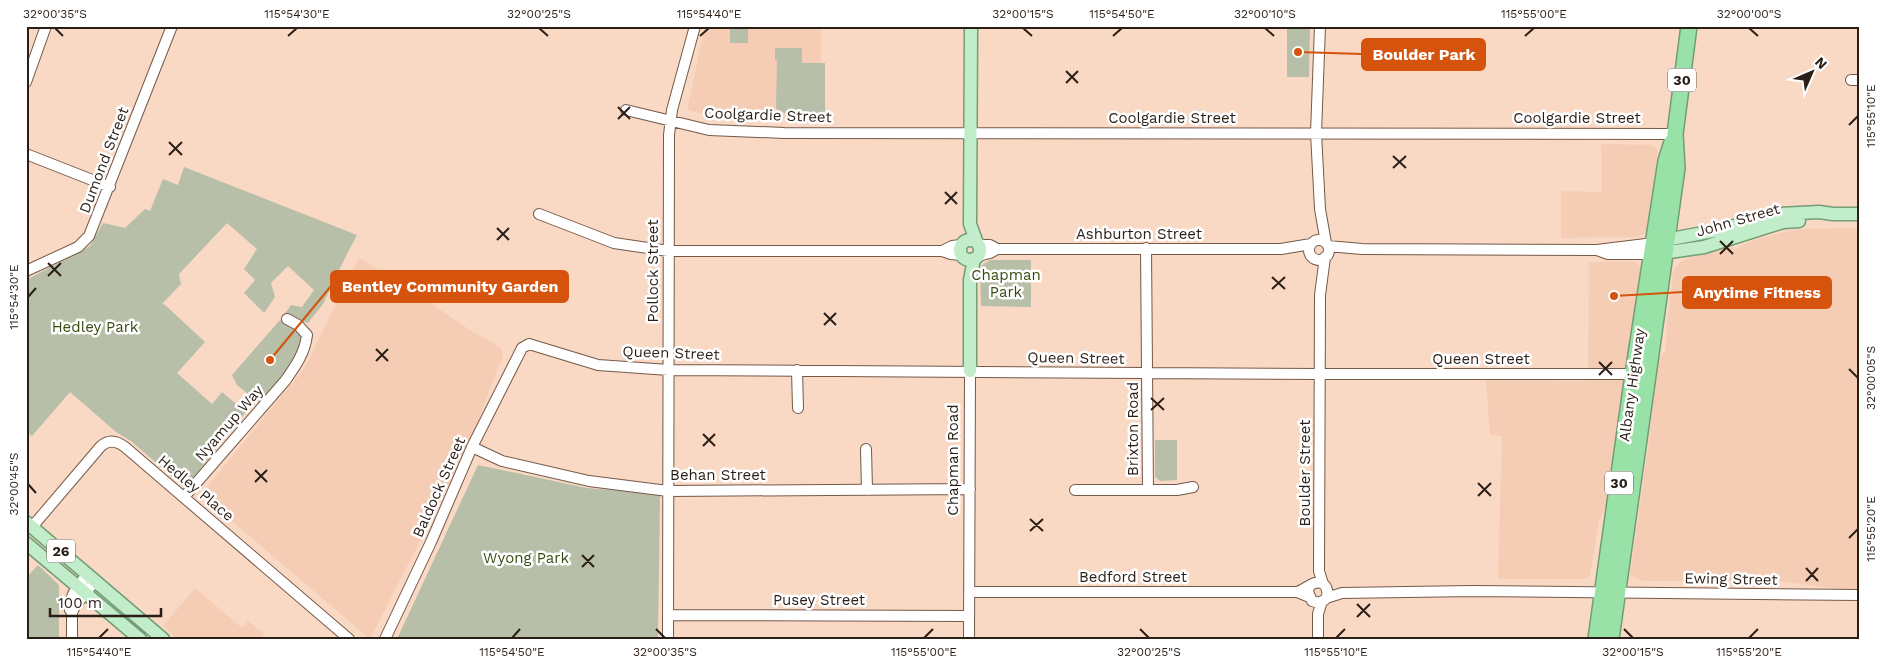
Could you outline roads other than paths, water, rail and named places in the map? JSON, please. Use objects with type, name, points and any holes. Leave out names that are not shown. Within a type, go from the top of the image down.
[{"type":"highway","name":"Albany Highway","points":[[1596,639],[1633,374],[1678,168],[1675,134],[1689,26]]},
{"type":"highway","name":"Albany Highway","points":[[1611,639],[1660,248]]},
{"type":"main road","name":"Chapman Road","points":[[970,371],[970,280],[974,267],[967,230],[970,224],[971,26]]},
{"type":"main road","name":"John Street","points":[[1660,248],[1704,247],[1783,222],[1822,220],[1833,214],[1859,214]]},
{"type":"main road","name":"26","points":[[29,525],[162,639]]},
{"type":"main road","name":"26","points":[[26,542],[140,639]]},
{"type":"street","points":[[26,82],[46,26]]},
{"type":"street","name":"Dumond Street","points":[[26,271],[78,247],[86,241],[96,224],[172,26]]},
{"type":"street","name":"Pollock Street","points":[[668,639],[668,163],[670,122],[695,26]]},
{"type":"street","points":[[1320,26],[1316,133],[1320,209],[1327,251],[1320,295]]},
{"type":"street","name":"Coolgardie Street","points":[[626,110],[709,130],[784,133],[1675,134]]},
{"type":"street","points":[[26,154],[110,187]]},
{"type":"street","points":[[1320,209],[1310,252],[1313,257],[1320,295]]},
{"type":"street","name":"Ashburton Street","points":[[539,214],[614,244],[668,251],[942,251],[952,246],[970,250],[990,245],[997,249],[1281,249],[1312,243]]},
{"type":"street","points":[[1312,243],[1320,240],[1327,251]]},
{"type":"street","name":"Brixton Road","points":[[1146,248],[1148,490]]},
{"type":"street","points":[[1313,257],[1318,259],[1327,251],[1362,249],[1597,250],[1608,254],[1660,248]]},
{"type":"street","name":"Ashburton Street","points":[[1281,249],[1313,257]]},
{"type":"street","name":"Boulder Street","points":[[1318,639],[1320,295]]},
{"type":"street","name":"Nyamup Way","points":[[184,497],[285,381],[299,361],[307,335],[298,325],[287,319]]},
{"type":"street","name":"Queen Street","points":[[522,348],[529,344],[598,365],[669,370],[970,371],[1147,374],[1633,374]]},
{"type":"street","name":"Baldock Street","points":[[385,639],[431,542],[472,447],[522,348]]},
{"type":"street","points":[[797,370],[798,408]]},
{"type":"street","name":"Chapman Road","points":[[969,639],[970,371]]},
{"type":"street","name":"Hedley Place","points":[[29,525],[101,446],[108,442],[117,442],[349,639]]},
{"type":"street","name":"Behan Street","points":[[472,447],[511,464],[589,481],[668,491],[970,489]]},
{"type":"street","points":[[866,449],[866,490]]},
{"type":"street","points":[[1075,490],[1177,490],[1193,487]]},
{"type":"street","points":[[72,639],[72,613],[82,590],[91,577]]},
{"type":"street","name":"Bedford Street","points":[[969,592],[1317,592]]},
{"type":"street","points":[[1317,592],[1602,592]]},
{"type":"street","name":"Ewing Street","points":[[1602,592],[1699,595],[1859,595]]},
{"type":"street","name":"Pusey Street","points":[[668,615],[969,616]]},
{"type":"place","name":"Boulder Park","points":[[1298,52]]},
{"type":"place","name":"Anytime Fitness","points":[[1614,296]]},
{"type":"place","name":"Bentley Community Garden","points":[[270,360]]},
{"type":"park label","name":"Chapman Park","points":[[1006,284]]},
{"type":"park label","name":"Hedley Park","points":[[95,327]]},
{"type":"park label","name":"Wyong Park","points":[[526,558]]}]
